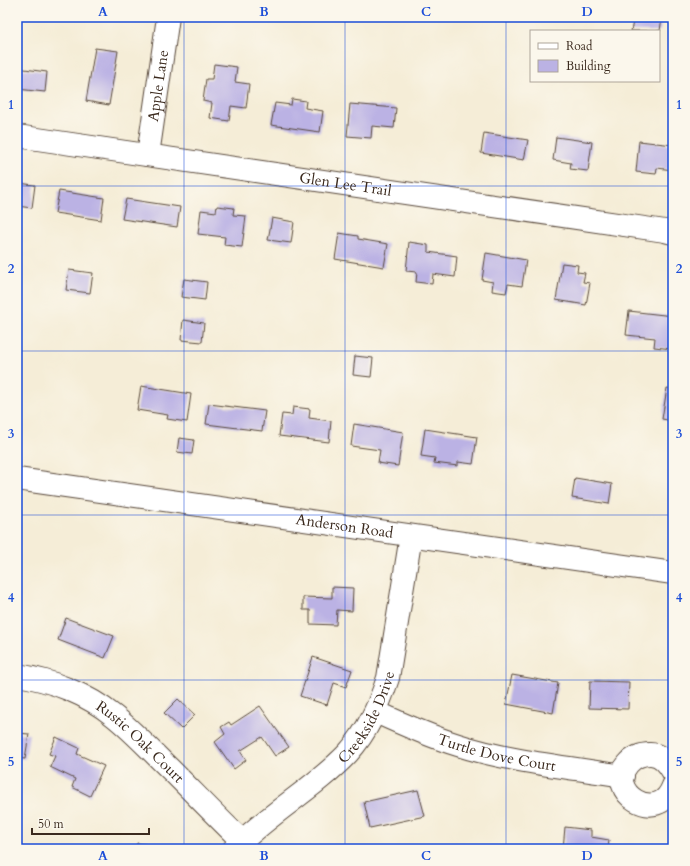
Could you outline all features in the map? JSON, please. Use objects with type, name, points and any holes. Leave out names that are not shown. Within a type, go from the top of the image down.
[{"type":"street","name":"Apple Lane","points":[[148,155],[168,17]]},
{"type":"street","name":"Glen Lee Trail","points":[[17,136],[673,233]]},
{"type":"street","name":"Anderson Road","points":[[17,479],[673,573]]},
{"type":"street","name":"Creekside Drive","points":[[238,845],[260,824],[331,770],[349,752],[364,732],[376,712],[388,678],[411,536]]},
{"type":"street","name":"Rustic Oak Court","points":[[17,675],[65,688],[90,700],[113,715],[133,732],[238,845]]},
{"type":"street","name":"Turtle Dove Court","points":[[376,712],[419,731],[457,745],[483,752],[509,758],[623,776]]},
{"type":"street","points":[[673,772],[669,764],[662,757],[647,754],[633,759],[626,766],[623,776],[624,786],[628,795],[635,801],[645,805],[655,804],[664,800],[671,792],[673,786]]},
{"type":"building","points":[[634,17],[662,17],[660,31],[631,30]]},
{"type":"building","points":[[95,48],[118,51],[109,105],[86,101]]},
{"type":"building","points":[[214,64],[237,67],[235,82],[249,84],[246,108],[231,106],[229,121],[210,118],[212,103],[203,101],[206,79],[212,79]]},
{"type":"building","points":[[17,68],[47,72],[45,92],[17,89]]},
{"type":"building","points":[[292,99],[306,101],[305,108],[323,111],[320,132],[271,125],[275,103],[291,105]]},
{"type":"building","points":[[350,104],[396,108],[394,128],[372,126],[371,138],[347,136]]},
{"type":"building","points":[[484,133],[528,140],[524,160],[481,153]]},
{"type":"building","points":[[556,137],[592,142],[588,171],[570,169],[571,163],[553,160]]},
{"type":"building","points":[[639,141],[673,145],[673,170],[657,168],[656,174],[636,172]]},
{"type":"building","points":[[17,183],[35,185],[32,208],[17,206]]},
{"type":"building","points":[[59,191],[104,198],[101,220],[55,213]]},
{"type":"building","points":[[126,199],[180,207],[177,227],[122,219]]},
{"type":"building","points":[[217,206],[234,208],[233,215],[246,216],[242,247],[224,245],[225,237],[198,234],[201,210],[216,212]]},
{"type":"building","points":[[272,218],[294,222],[291,243],[268,240]]},
{"type":"building","points":[[339,233],[358,236],[358,239],[388,244],[384,267],[335,259]]},
{"type":"building","points":[[409,242],[428,245],[428,252],[457,256],[455,277],[433,274],[432,284],[416,282],[417,272],[406,271]]},
{"type":"building","points":[[486,253],[526,260],[522,286],[508,284],[506,293],[492,291],[493,282],[482,280]]},
{"type":"building","points":[[562,263],[578,265],[577,272],[585,273],[583,282],[590,283],[586,305],[556,300]]},
{"type":"building","points":[[69,270],[93,273],[90,293],[66,290]]},
{"type":"building","points":[[184,279],[207,282],[205,300],[181,297]]},
{"type":"building","points":[[629,311],[673,316],[672,349],[654,347],[655,338],[626,335]]},
{"type":"building","points":[[183,320],[204,323],[202,342],[181,340]]},
{"type":"building","points":[[355,356],[373,358],[371,377],[353,375]]},
{"type":"building","points":[[141,386],[191,394],[187,422],[167,419],[168,415],[137,410]]},
{"type":"building","points":[[667,388],[673,389],[673,421],[662,419]]},
{"type":"building","points":[[209,404],[265,411],[262,431],[206,424]]},
{"type":"building","points":[[293,407],[310,409],[309,418],[331,421],[329,442],[279,436],[282,414],[292,415]]},
{"type":"building","points":[[354,424],[403,432],[398,466],[378,463],[380,450],[351,446]]},
{"type":"building","points":[[425,429],[477,437],[473,464],[458,462],[458,466],[434,463],[435,458],[421,456]]},
{"type":"building","points":[[179,438],[194,440],[192,454],[177,452]]},
{"type":"building","points":[[575,478],[612,484],[609,504],[572,498]]},
{"type":"building","points":[[332,587],[353,588],[352,611],[337,610],[336,625],[310,624],[310,610],[303,610],[303,597],[332,598]]},
{"type":"building","points":[[66,618],[114,636],[105,658],[58,640]]},
{"type":"building","points":[[313,657],[352,670],[346,687],[334,683],[327,705],[300,696]]},
{"type":"building","points":[[512,675],[558,683],[553,713],[506,704]]},
{"type":"building","points":[[590,681],[629,682],[628,709],[589,708]]},
{"type":"building","points":[[178,699],[195,715],[181,729],[164,713]]},
{"type":"building","points":[[260,706],[289,747],[275,756],[262,737],[240,751],[246,760],[234,769],[215,742],[225,734],[221,727],[229,722],[231,725]]},
{"type":"building","points":[[17,733],[29,734],[25,759],[17,758]]},
{"type":"building","points":[[56,737],[79,748],[77,754],[104,766],[90,796],[72,787],[75,779],[50,767],[55,756],[49,754]]},
{"type":"building","points":[[418,790],[425,816],[370,828],[364,802]]},
{"type":"building","points":[[565,827],[591,830],[591,837],[609,840],[608,849],[563,849]]},
{"type":"building","points":[[137,843],[163,847],[163,849],[136,849]]}]
